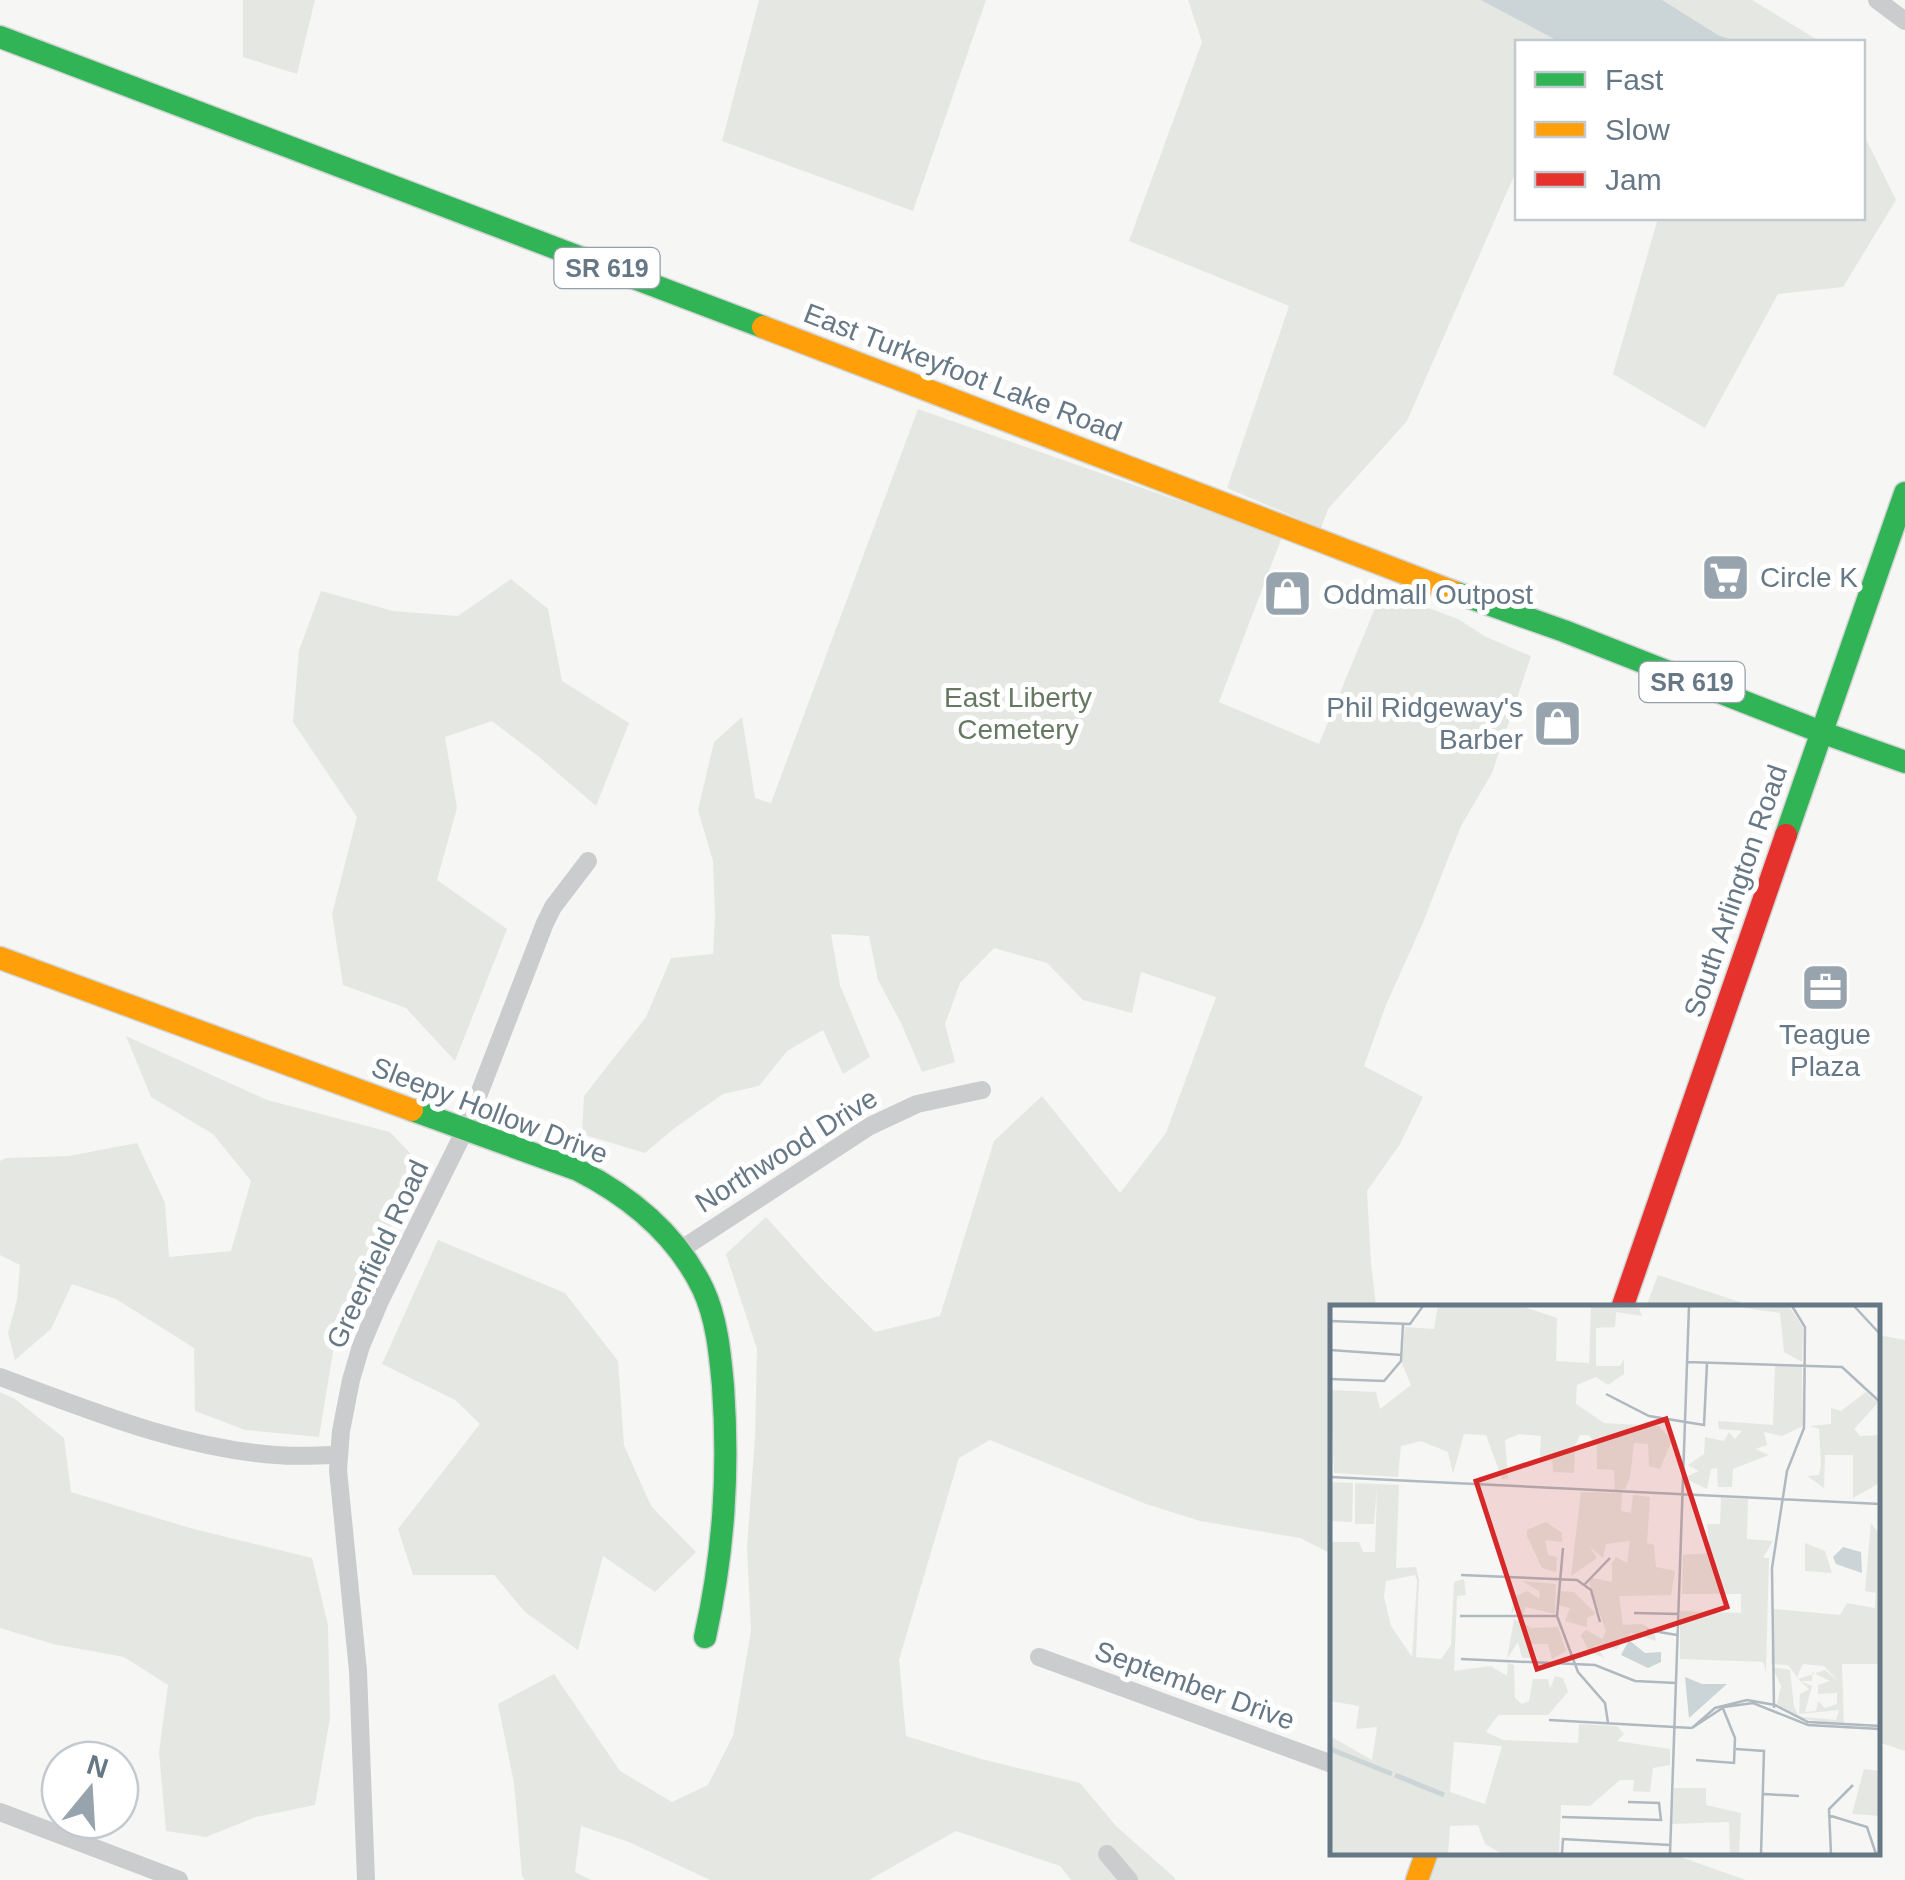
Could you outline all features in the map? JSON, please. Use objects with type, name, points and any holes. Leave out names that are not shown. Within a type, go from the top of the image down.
[{"type":"main road","name":"East Turkeyfoot Lake Road","points":[[0,37],[1905,762]]},
{"type":"main road","name":"South Arlington Road","points":[[1623,1305],[1905,493]]},
{"type":"main road","name":"Sleepy Hollow Drive","points":[[0,958],[588,1175],[640,1209],[680,1250],[704,1290],[712,1312],[721,1366],[725,1418],[721,1551],[706,1638]]},
{"type":"main road","points":[[1417,1880],[1425,1855]]},
{"type":"street","points":[[1876,0],[1905,21]]},
{"type":"street","name":"Greenfield Road","points":[[366,1880],[358,1671],[338,1456],[351,1380],[380,1301],[465,1130],[545,923],[588,861]]},
{"type":"street","name":"Northwood Drive","points":[[680,1250],[870,1126],[916,1104],[982,1090]]},
{"type":"street","points":[[0,1377],[149,1430],[218,1448],[279,1456],[338,1456]]},
{"type":"street","name":"September Drive","points":[[1039,1658],[1330,1763]]},
{"type":"street","points":[[0,1812],[179,1880]]},
{"type":"street","points":[[1107,1854],[1129,1880]]},
{"type":"green space","points":[[243,0],[315,0],[297,74],[243,57]]},
{"type":"green space","points":[[759,0],[986,0],[913,211],[722,141]]},
{"type":"green space","points":[[1188,0],[1752,0],[1817,40],[1515,40],[1515,174],[1407,421],[1328,509],[1321,528],[1227,488],[1289,306],[1129,241],[1202,42]]},
{"type":"green space","points":[[1865,137],[1896,200],[1843,287],[1778,294],[1705,428],[1613,374],[1657,220],[1865,220]]},
{"type":"green space","name":"East Liberty Cemetery","points":[[918,409],[1282,537],[1219,702],[1319,744],[1382,591],[1458,619],[1486,637],[1531,656],[1492,773],[1461,826],[1364,1066],[1423,1097],[1400,1144],[1367,1191],[1376,1305],[1330,1305],[1330,1553],[1300,1538],[1200,1521],[1146,1504],[990,1440],[959,1458],[899,1660],[906,1736],[1080,1783],[1117,1827],[1175,1880],[1071,1880],[1060,1866],[956,1831],[869,1880],[710,1880],[629,1842],[581,1826],[575,1872],[591,1880],[525,1880],[522,1876],[514,1783],[498,1704],[554,1674],[620,1771],[672,1802],[708,1785],[733,1736],[751,1631],[747,1548],[757,1349],[726,1254],[766,1217],[875,1332],[940,1316],[994,1141],[1042,1096],[1120,1193],[1166,1133],[1216,997],[1141,972],[1132,1013],[1083,1000],[1047,963],[994,948],[960,983],[945,1024],[955,1062],[922,1072],[878,980],[869,936],[831,934],[840,985],[870,1057],[843,1074],[823,1030],[787,1051],[759,1086],[723,1094],[645,1153],[582,1134],[584,1096],[646,1017],[671,958],[713,954],[713,861],[698,810],[714,742],[742,717],[755,798],[771,803]]},
{"type":"green space","points":[[511,579],[548,609],[562,681],[629,723],[596,806],[492,721],[445,737],[457,808],[437,880],[507,929],[455,1061],[406,1008],[343,985],[332,914],[357,817],[293,722],[299,650],[321,591],[393,611],[458,616]]},
{"type":"green space","points":[[126,1036],[267,1100],[390,1132],[422,1166],[336,1334],[319,1437],[245,1430],[195,1411],[194,1348],[116,1299],[72,1284],[51,1329],[15,1360],[8,1333],[17,1300],[20,1265],[0,1255],[0,1161],[69,1156],[137,1143],[165,1203],[169,1257],[231,1251],[251,1181],[213,1134],[151,1097]]},
{"type":"green space","points":[[438,1240],[565,1293],[618,1361],[624,1445],[651,1506],[696,1552],[655,1592],[603,1556],[578,1650],[525,1612],[494,1575],[413,1575],[398,1529],[480,1424],[455,1400],[382,1364]]},
{"type":"green space","points":[[1658,1275],[1749,1305],[1647,1305]]},
{"type":"green space","points":[[1880,1335],[1905,1340],[1905,1751],[1880,1743]]},
{"type":"green space","points":[[0,1392],[15,1399],[64,1438],[71,1492],[190,1528],[312,1558],[328,1625],[330,1718],[315,1805],[256,1817],[206,1837],[166,1831],[159,1752],[168,1685],[124,1657],[53,1644],[0,1628]]},
{"type":"green space","points":[[1437,1855],[1675,1855],[1746,1880],[1429,1880]]},
{"type":"shaded area","points":[[1481,0],[1662,0],[1732,40],[1556,40]]},
{"type":"traffic: fast","points":[[0,37],[763,327]]},
{"type":"traffic: fast","points":[[1786,835],[1905,493]]},
{"type":"traffic: fast","points":[[1454,592],[1905,762]]},
{"type":"traffic: fast","points":[[412,1110],[578,1170],[598,1181],[651,1219],[692,1269],[715,1324],[725,1418],[721,1543],[705,1637]]},
{"type":"traffic: slow","points":[[763,327],[1454,592]]},
{"type":"traffic: slow","points":[[0,958],[412,1110]]},
{"type":"traffic: slow","points":[[1417,1880],[1426,1855]]},
{"type":"traffic: jam","points":[[1623,1305],[1786,835]]},
{"type":"place","name":"Circle K","points":[[1725,577]]},
{"type":"place","name":"Oddmall Outpost","points":[[1288,594]]},
{"type":"place","name":"Phil Ridgeway's Barber","points":[[1558,723]]},
{"type":"place","name":"Teague Plaza","points":[[1825,987]]}]
